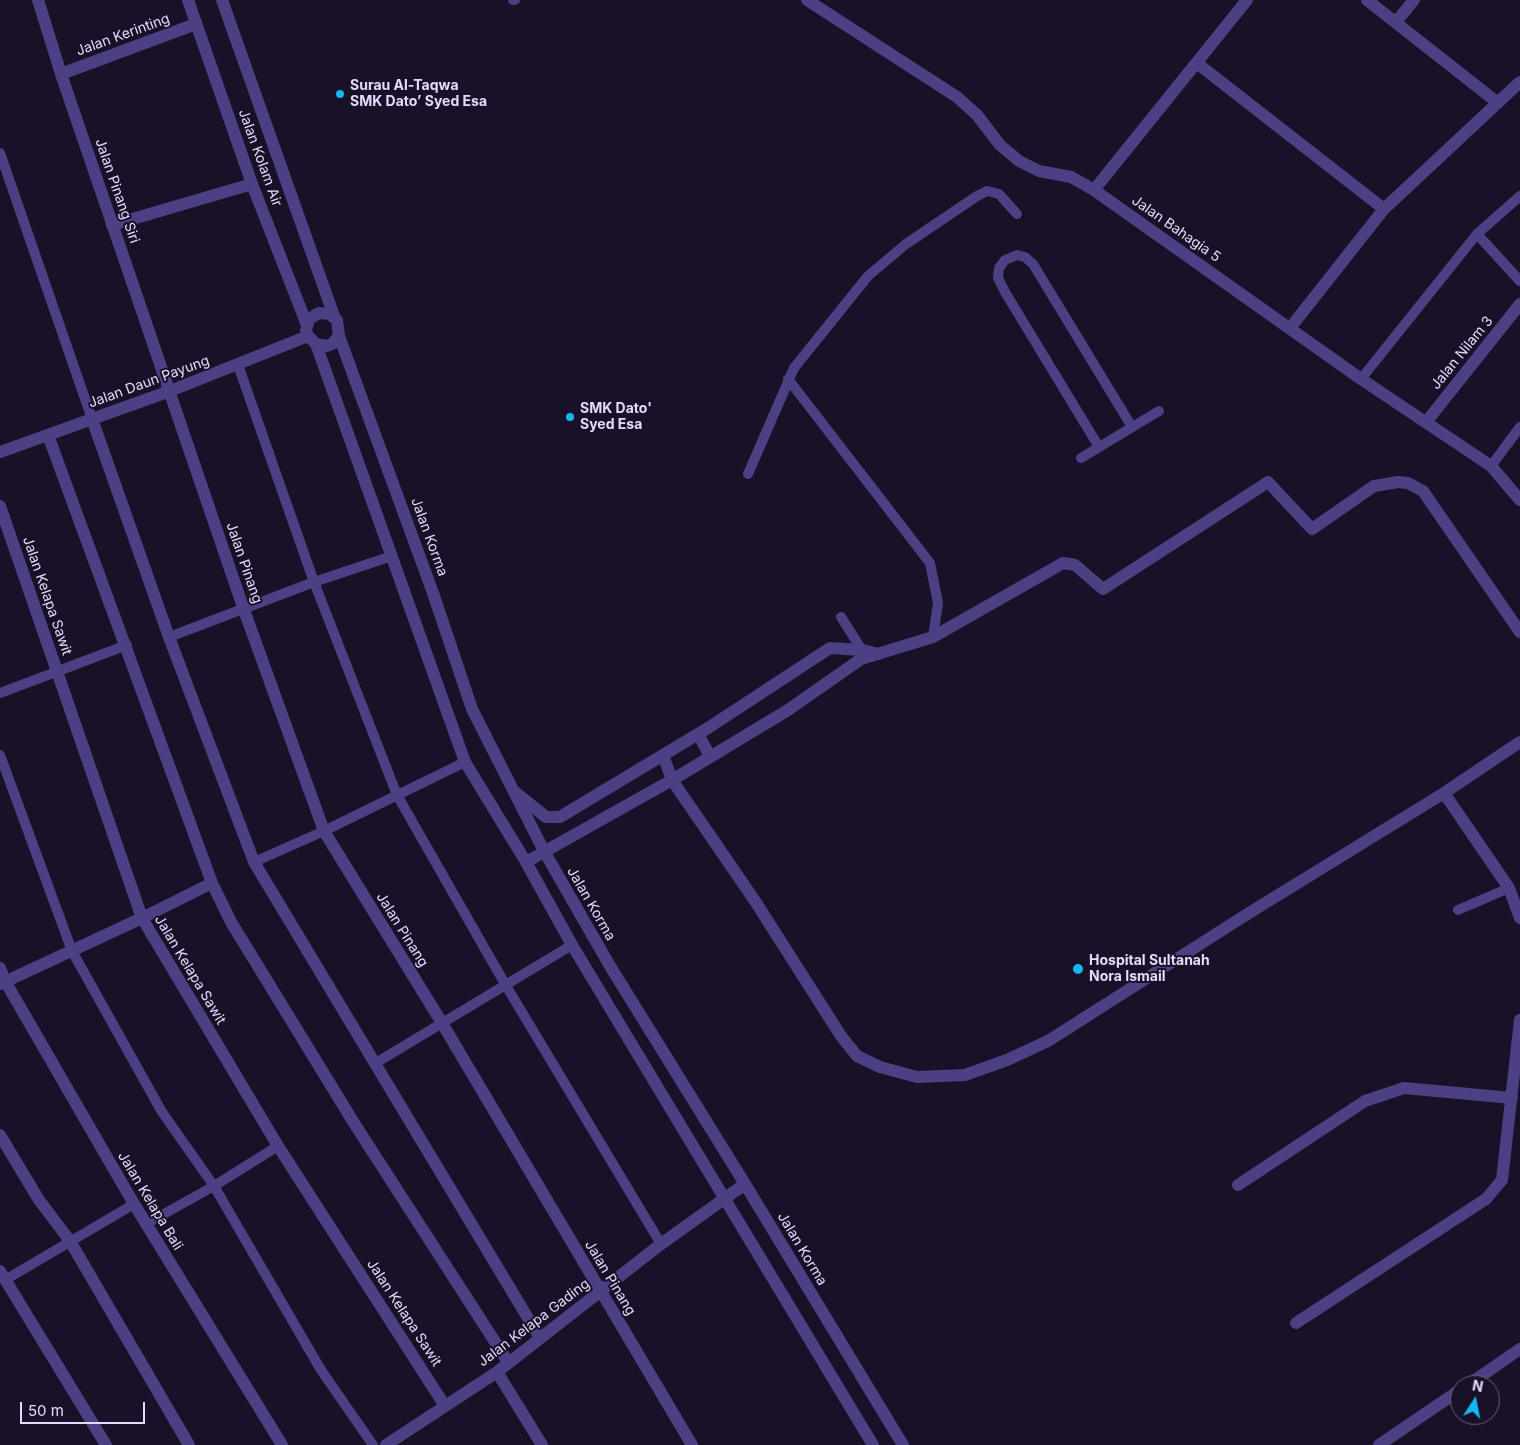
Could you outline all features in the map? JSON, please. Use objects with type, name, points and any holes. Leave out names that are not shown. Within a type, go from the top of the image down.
[{"type":"street","name":"Jalan Pinang Siri","points":[[38,0],[61,74],[170,391]]},
{"type":"street","name":"Jalan Kolam Air","points":[[188,0],[252,184],[310,335]]},
{"type":"street","name":"Jalan Kolam Air","points":[[222,0],[334,316]]},
{"type":"street","name":"Jalan Bahagia 5","points":[[807,0],[963,102],[977,115],[1000,145],[1019,161],[1039,171],[1071,177],[1094,190],[1361,379],[1427,421],[1492,466],[1520,500]]},
{"type":"street","points":[[1094,190],[1198,64],[1247,0]]},
{"type":"street","points":[[1367,0],[1498,103]]},
{"type":"street","points":[[1396,22],[1414,0]]},
{"type":"street","name":"Jalan Kerinting","points":[[61,74],[196,24]]},
{"type":"street","points":[[1198,64],[1384,209]]},
{"type":"street","points":[[1290,328],[1384,209],[1520,82]]},
{"type":"street","points":[[112,225],[252,184]]},
{"type":"street","name":"Jalan Nilam 3","points":[[1427,421],[1520,304]]},
{"type":"street","points":[[310,335],[327,346],[339,336],[340,325],[334,316],[324,312],[319,313],[310,320],[310,335],[392,556],[465,762],[526,862],[572,945],[873,1445]]},
{"type":"street","name":"Jalan Daun Payung","points":[[0,452],[170,391],[310,335]]},
{"type":"street","name":"Jalan Korma","points":[[339,336],[433,593],[472,709],[544,851],[610,966],[903,1445]]},
{"type":"street","name":"Jalan Pinang","points":[[170,391],[244,610],[324,831],[442,1023],[692,1445]]},
{"type":"street","points":[[92,419],[169,637],[254,862],[540,1338]]},
{"type":"street","points":[[48,435],[127,645],[212,883],[231,922],[354,1123],[508,1362]]},
{"type":"street","points":[[515,792],[546,818],[560,817],[698,734],[830,648],[861,654],[879,654],[933,637],[1063,563],[1075,565],[1103,588],[1268,482],[1312,529],[1374,486],[1398,482],[1408,483],[1423,492],[1520,632]]},
{"type":"street","name":"Jalan Kelapa Sawit","points":[[0,506],[142,918],[278,1146],[445,1406]]},
{"type":"street","points":[[526,862],[672,780],[788,710],[861,654]]},
{"type":"street","points":[[698,734],[710,756]]},
{"type":"street","points":[[663,755],[672,780],[755,900],[840,1036],[858,1056],[880,1067],[917,1077],[965,1075],[1007,1060],[1048,1041],[1249,912],[1444,793],[1520,742]]},
{"type":"street","points":[[1444,793],[1509,888],[1520,918]]},
{"type":"street","points":[[2,982],[142,918],[212,883]]},
{"type":"street","name":"Jalan Kelapa Bali","points":[[0,968],[2,982],[146,1224],[282,1445]]},
{"type":"street","points":[[1296,1323],[1486,1199],[1502,1180],[1520,1020]]},
{"type":"street","points":[[1238,1185],[1365,1101],[1404,1088],[1512,1098]]},
{"type":"street","points":[[0,1135],[40,1200],[70,1241],[189,1445]]},
{"type":"street","name":"Jalan Kelapa Gading","points":[[386,1445],[497,1372],[661,1244],[745,1184]]},
{"type":"street","points":[[3,1276],[106,1445]]},
{"type":"street","points":[[1482,1375],[1520,1349]]},
{"type":"street","points":[[497,1372],[542,1445]]},
{"type":"street","points":[[1379,1445],[1450,1397]]},
{"type":"lane","points":[[0,153],[92,419]]},
{"type":"lane","points":[[748,474],[788,379],[868,276],[906,244],[987,191],[999,194],[1016,214]]},
{"type":"lane","points":[[1361,379],[1477,234],[1520,196]]},
{"type":"lane","points":[[1477,234],[1520,281]]},
{"type":"lane","points":[[1099,447],[998,278],[999,268],[1006,260],[1016,255],[1025,257],[1033,264],[1132,426]]},
{"type":"lane","points":[[238,365],[314,582],[396,796],[505,984],[661,1244]]},
{"type":"lane","points":[[788,379],[930,563],[938,603],[933,637]]},
{"type":"lane","points":[[1081,458],[1159,411]]},
{"type":"lane","points":[[1492,466],[1520,427]]},
{"type":"lane","points":[[169,637],[314,582],[392,556]]},
{"type":"lane","points":[[842,617],[861,654]]},
{"type":"lane","points":[[0,693],[127,645]]},
{"type":"lane","points":[[0,755],[72,951],[162,1112],[214,1186],[321,1370],[373,1445]]},
{"type":"lane","points":[[254,862],[324,831],[465,762]]},
{"type":"lane","points":[[1458,910],[1509,888]]},
{"type":"lane","points":[[374,1064],[572,945]]},
{"type":"lane","points":[[146,1224],[214,1186],[278,1146]]},
{"type":"lane","points":[[3,1276],[70,1241],[134,1204]]},
{"type":"place","name":"Surau Al-Taqwa SMK Dato’ Syed Esa","points":[[340,94]]},
{"type":"place","name":"SMK Dato' Syed Esa","points":[[570,417]]},
{"type":"place","name":"Hospital Sultanah Nora Ismail","points":[[1078,969]]}]
